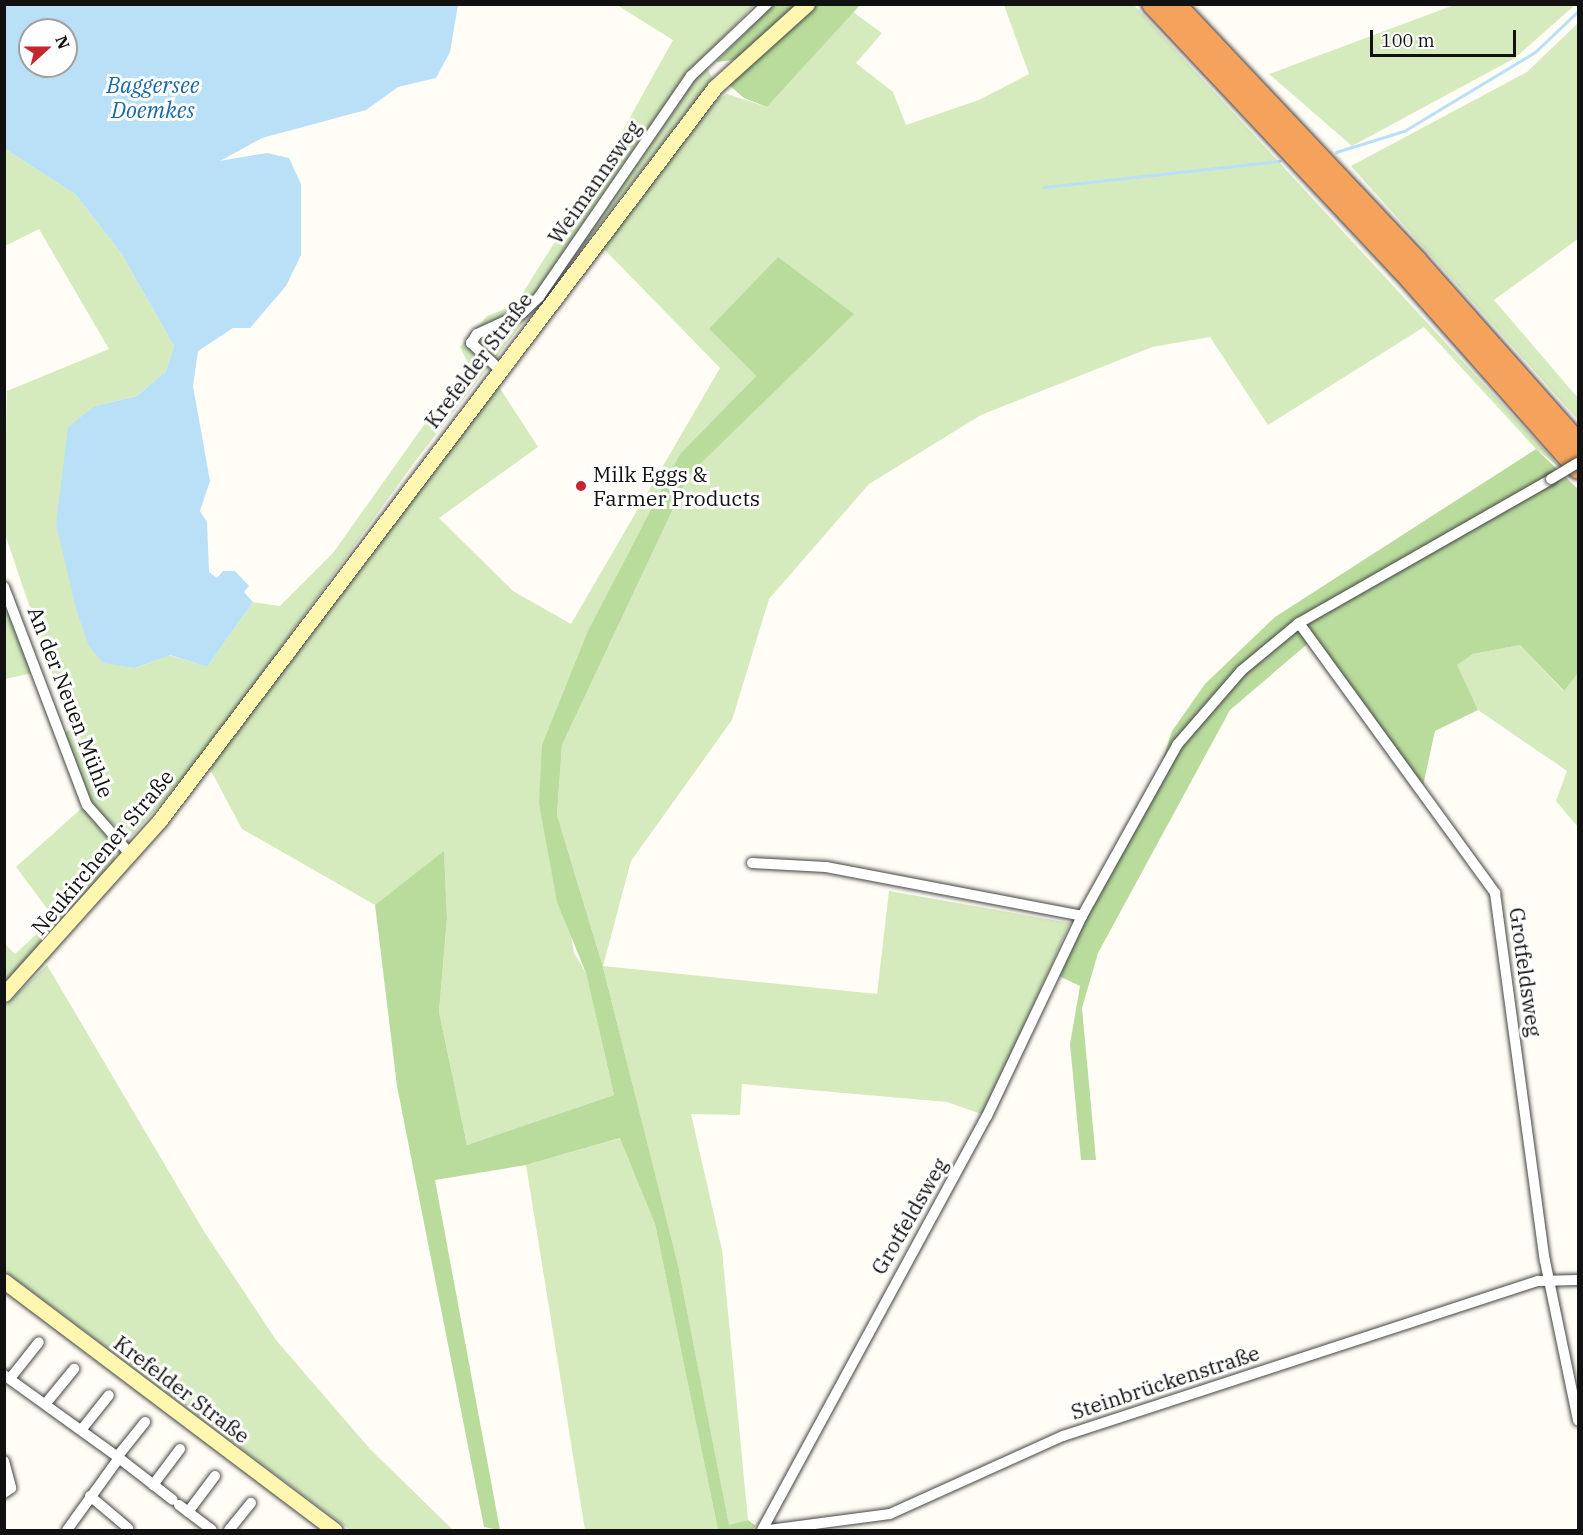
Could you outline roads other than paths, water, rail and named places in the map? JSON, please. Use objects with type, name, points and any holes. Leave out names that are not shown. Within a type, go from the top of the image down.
[{"type":"highway","points":[[1152,4],[1403,271],[1578,469]]},
{"type":"highway","points":[[1175,4],[1417,261],[1578,443]]},
{"type":"main road","name":"Krefelder Straße","points":[[204,760],[498,368],[715,87],[807,4]]},
{"type":"main road","name":"Neukirchener Straße","points":[[4,994],[131,855],[204,760]]},
{"type":"main road","name":"Krefelder Straße","points":[[4,1281],[335,1530]]},
{"type":"street","name":"Weimannsweg","points":[[498,368],[471,343],[477,334],[522,315],[539,297],[692,76],[767,4]]},
{"type":"street","name":"Grotfeldsweg","points":[[762,1530],[987,1116],[1082,916],[1177,745],[1241,671],[1299,623],[1578,464]]},
{"type":"street","name":"An der Neuen Mühle","points":[[4,586],[87,805],[131,855]]},
{"type":"street","name":"Grotfeldsweg","points":[[1299,623],[1495,893],[1550,1279],[1578,1421]]},
{"type":"street","points":[[752,863],[826,867],[1082,916]]},
{"type":"street","name":"Steinbrückenstraße","points":[[768,1530],[890,1514],[1063,1436],[1550,1279],[1578,1280]]},
{"type":"street","points":[[39,1342],[8,1375],[47,1402],[208,1529]]},
{"type":"street","points":[[47,1402],[74,1368]]},
{"type":"street","points":[[82,1429],[109,1395]]},
{"type":"street","points":[[67,1530],[145,1422]]},
{"type":"street","points":[[153,1485],[180,1449]]},
{"type":"street","points":[[4,1461],[11,1488],[4,1493]]},
{"type":"street","points":[[180,1506],[215,1476]]},
{"type":"street","points":[[90,1496],[128,1528]]},
{"type":"street","points":[[229,1530],[251,1503]]},
{"type":"water","name":"Baggersee Doemkes","points":[[5,4],[458,5],[450,52],[436,78],[398,87],[366,110],[262,138],[220,161],[267,153],[289,158],[301,184],[301,255],[286,286],[250,328],[233,328],[198,351],[193,386],[210,481],[200,511],[207,522],[209,572],[217,578],[223,571],[235,571],[249,586],[244,592],[253,602],[207,667],[170,655],[135,668],[103,663],[89,646],[76,609],[56,524],[68,427],[95,406],[137,396],[166,371],[174,346],[121,253],[75,194],[5,149]]},
{"type":"waterway","points":[[1336,152],[1404,131],[1535,52],[1578,11]]},
{"type":"waterway","points":[[1044,187],[1280,161]]},
{"type":"place","name":"Milk Eggs & Farmer Products","points":[[581,486]]}]
